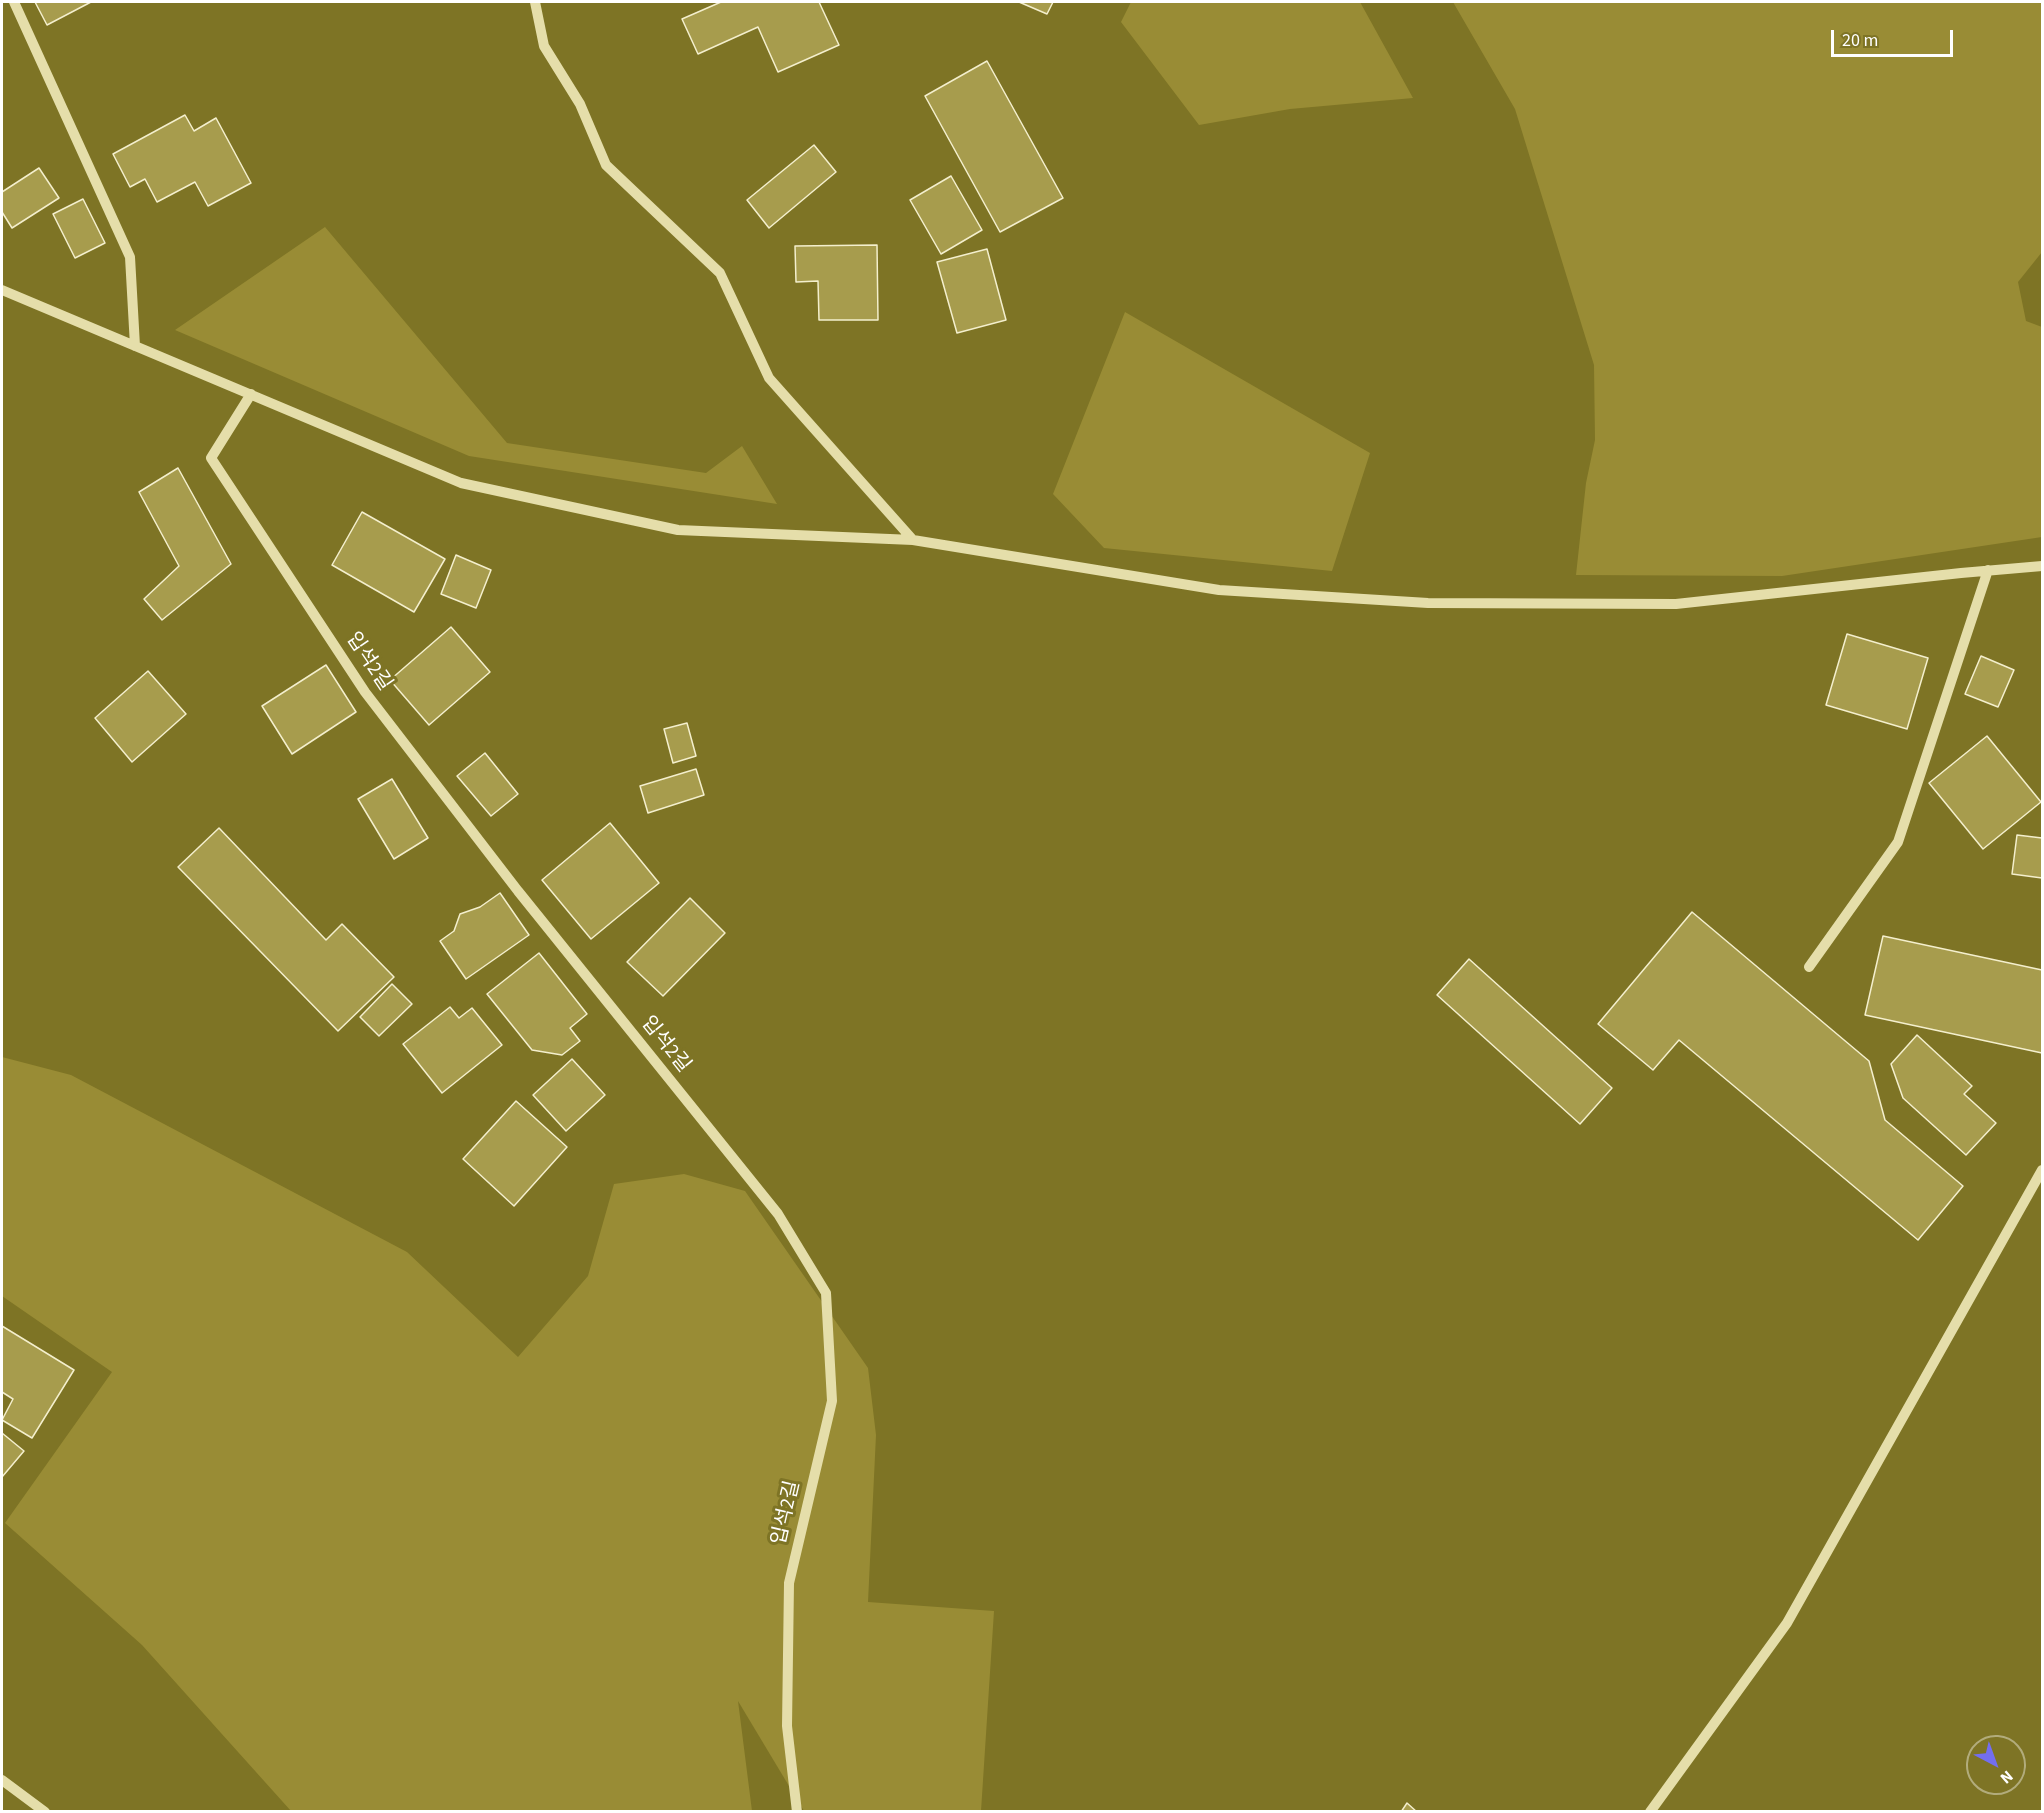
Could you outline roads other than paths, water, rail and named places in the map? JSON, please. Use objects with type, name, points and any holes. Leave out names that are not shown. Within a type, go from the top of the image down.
[{"type":"street","points":[[14,2],[130,257],[135,346]]},
{"type":"street","points":[[535,2],[544,46],[580,104],[606,165],[720,273],[769,378],[913,540]]},
{"type":"street","points":[[2,290],[461,483],[678,530],[913,540],[1219,590],[1428,603],[1676,604],[2043,566]]},
{"type":"street","name":"입석2길","points":[[251,394],[211,458],[365,692],[518,891],[778,1214],[826,1293],[832,1401],[789,1583],[788,1726],[797,1812]]},
{"type":"street","points":[[1809,967],[1898,842],[1988,570]]},
{"type":"street","points":[[1650,1812],[1787,1623],[2043,1170]]},
{"type":"street","points":[[2,1780],[45,1812]]}]
